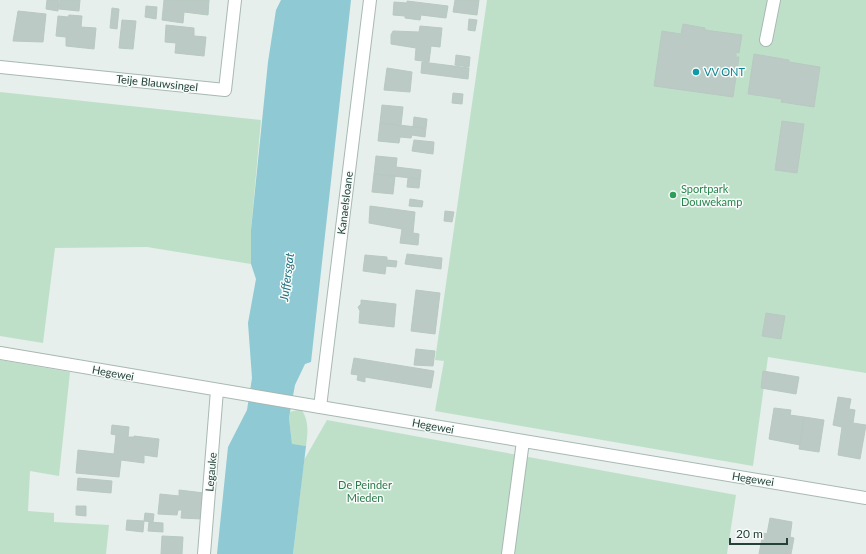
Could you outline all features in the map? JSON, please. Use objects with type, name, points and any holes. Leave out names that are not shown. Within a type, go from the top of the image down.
[{"type":"street","name":"Teije Blauwsingel","points":[[0,67],[225,90],[235,0]]},
{"type":"street","name":"Kanaelsloane","points":[[320,407],[370,0]]},
{"type":"street","points":[[766,40],[774,0]]},
{"type":"street","name":"Hegewei","points":[[0,353],[866,498]]},
{"type":"street","name":"Legauke","points":[[204,554],[217,390]]},
{"type":"street","points":[[508,554],[523,441]]},
{"type":"green space","name":"Sportpark Douwekamp","points":[[487,0],[866,0],[866,373],[768,357],[753,466],[435,411],[444,361],[435,360]]},
{"type":"green space","points":[[0,92],[261,120],[251,230],[251,264],[147,247],[55,248],[43,343],[0,336]]},
{"type":"green space","points":[[0,360],[70,372],[59,476],[30,471],[28,511],[54,513],[54,522],[109,525],[106,554],[0,554]]},
{"type":"green space","points":[[301,409],[304,413],[307,426],[306,446],[292,445],[289,418],[290,412]]},
{"type":"green space","name":"De Peinder Mieden","points":[[327,420],[736,495],[727,554],[293,554],[304,460]]},
{"type":"water","name":"Juffersgat","points":[[281,0],[351,0],[311,362],[305,364],[295,385],[289,418],[292,444],[306,446],[293,554],[217,554],[228,447],[247,410],[252,378],[248,323],[256,279],[251,264],[251,230],[268,62],[276,10]]},
{"type":"building","points":[[47,0],[59,0],[58,11],[46,9]]},
{"type":"building","points":[[60,0],[80,0],[79,11],[59,9]]},
{"type":"building","points":[[164,0],[209,0],[208,15],[184,12],[183,23],[162,20]]},
{"type":"building","points":[[455,0],[479,0],[477,15],[453,12]]},
{"type":"building","points":[[407,1],[448,6],[446,18],[421,15],[420,20],[405,18],[405,16],[393,15],[394,2],[407,3]]},
{"type":"building","points":[[146,6],[157,7],[156,19],[145,17]]},
{"type":"building","points":[[112,8],[119,9],[117,29],[110,28]]},
{"type":"building","points":[[18,11],[46,14],[43,42],[13,41]]},
{"type":"building","points":[[69,15],[82,16],[81,27],[96,28],[94,49],[66,46],[66,37],[56,36],[58,16],[68,17]]},
{"type":"building","points":[[469,19],[477,20],[475,31],[468,30]]},
{"type":"building","points":[[122,20],[136,21],[133,49],[119,48]]},
{"type":"building","name":"VV ONT","points":[[683,24],[705,28],[705,30],[742,35],[739,53],[736,52],[736,57],[739,57],[733,97],[654,86],[662,31],[681,34]]},
{"type":"building","points":[[166,25],[194,28],[194,36],[206,37],[204,56],[175,53],[176,43],[165,42]]},
{"type":"building","points":[[420,26],[442,28],[440,47],[431,46],[429,62],[415,60],[416,48],[391,44],[391,35],[393,31],[419,32]]},
{"type":"building","points":[[754,54],[820,67],[814,107],[781,102],[782,99],[748,94]]},
{"type":"building","points":[[456,55],[470,57],[469,67],[455,65]]},
{"type":"building","points":[[422,62],[469,68],[468,79],[421,73]]},
{"type":"building","points":[[387,68],[412,72],[410,92],[384,90]]},
{"type":"building","points":[[453,93],[463,94],[462,104],[452,103]]},
{"type":"building","points":[[382,105],[403,107],[401,125],[380,123]]},
{"type":"building","points":[[414,117],[427,119],[426,128],[413,127]]},
{"type":"building","points":[[782,121],[804,124],[797,173],[775,170]]},
{"type":"building","points":[[380,123],[426,128],[425,137],[412,135],[411,138],[400,137],[399,143],[378,141]]},
{"type":"building","points":[[414,140],[434,142],[433,154],[412,151]]},
{"type":"building","points":[[376,156],[397,158],[396,167],[421,170],[420,179],[374,174]]},
{"type":"building","points":[[374,174],[395,176],[393,194],[372,192]]},
{"type":"building","points":[[408,178],[420,179],[419,188],[407,187]]},
{"type":"building","points":[[410,199],[423,201],[422,207],[409,206]]},
{"type":"building","points":[[370,206],[415,212],[413,233],[419,234],[418,245],[400,243],[402,229],[369,223]]},
{"type":"building","points":[[445,211],[454,212],[452,222],[444,221]]},
{"type":"building","points":[[407,254],[442,258],[441,269],[405,264]]},
{"type":"building","points":[[365,255],[387,257],[387,260],[397,261],[396,267],[386,266],[385,274],[363,271]]},
{"type":"building","points":[[416,290],[440,293],[435,334],[411,331]]},
{"type":"building","points":[[361,300],[396,304],[394,327],[359,323],[360,311],[358,307],[361,304]]},
{"type":"building","points":[[766,313],[785,316],[781,339],[762,336]]},
{"type":"building","points":[[416,349],[435,351],[433,366],[414,365]]},
{"type":"building","points":[[354,358],[434,371],[431,388],[365,377],[365,382],[357,380],[358,375],[351,374]]},
{"type":"building","points":[[763,371],[799,377],[796,394],[761,388]]},
{"type":"building","points":[[838,397],[851,399],[849,409],[855,410],[853,423],[866,425],[860,459],[838,455],[842,427],[833,425]]},
{"type":"building","points":[[774,408],[791,410],[790,415],[804,417],[800,445],[769,439]]},
{"type":"building","points":[[804,417],[824,420],[819,452],[799,449]]},
{"type":"building","points":[[112,425],[129,427],[128,437],[134,436],[159,439],[157,457],[144,455],[144,463],[121,460],[119,477],[76,473],[78,450],[114,454],[116,435],[111,434]]},
{"type":"building","points":[[78,478],[112,481],[111,493],[77,490]]},
{"type":"building","points":[[179,490],[204,493],[202,519],[181,518],[182,510],[178,510],[177,515],[158,514],[160,494],[179,496]]},
{"type":"building","points":[[76,506],[86,506],[86,516],[76,515]]},
{"type":"building","points":[[145,513],[154,514],[153,522],[144,521]]},
{"type":"building","points":[[770,518],[792,522],[790,537],[794,538],[791,554],[759,554],[763,533],[767,534]]},
{"type":"building","points":[[127,520],[144,521],[143,532],[126,530]]},
{"type":"building","points":[[149,522],[163,523],[163,532],[148,531]]},
{"type":"building","points":[[162,536],[183,537],[182,554],[161,554]]},
{"type":"place","name":"VV ONT","points":[[696,72]]},
{"type":"place","name":"Sportpark Douwekamp","points":[[673,195]]}]
